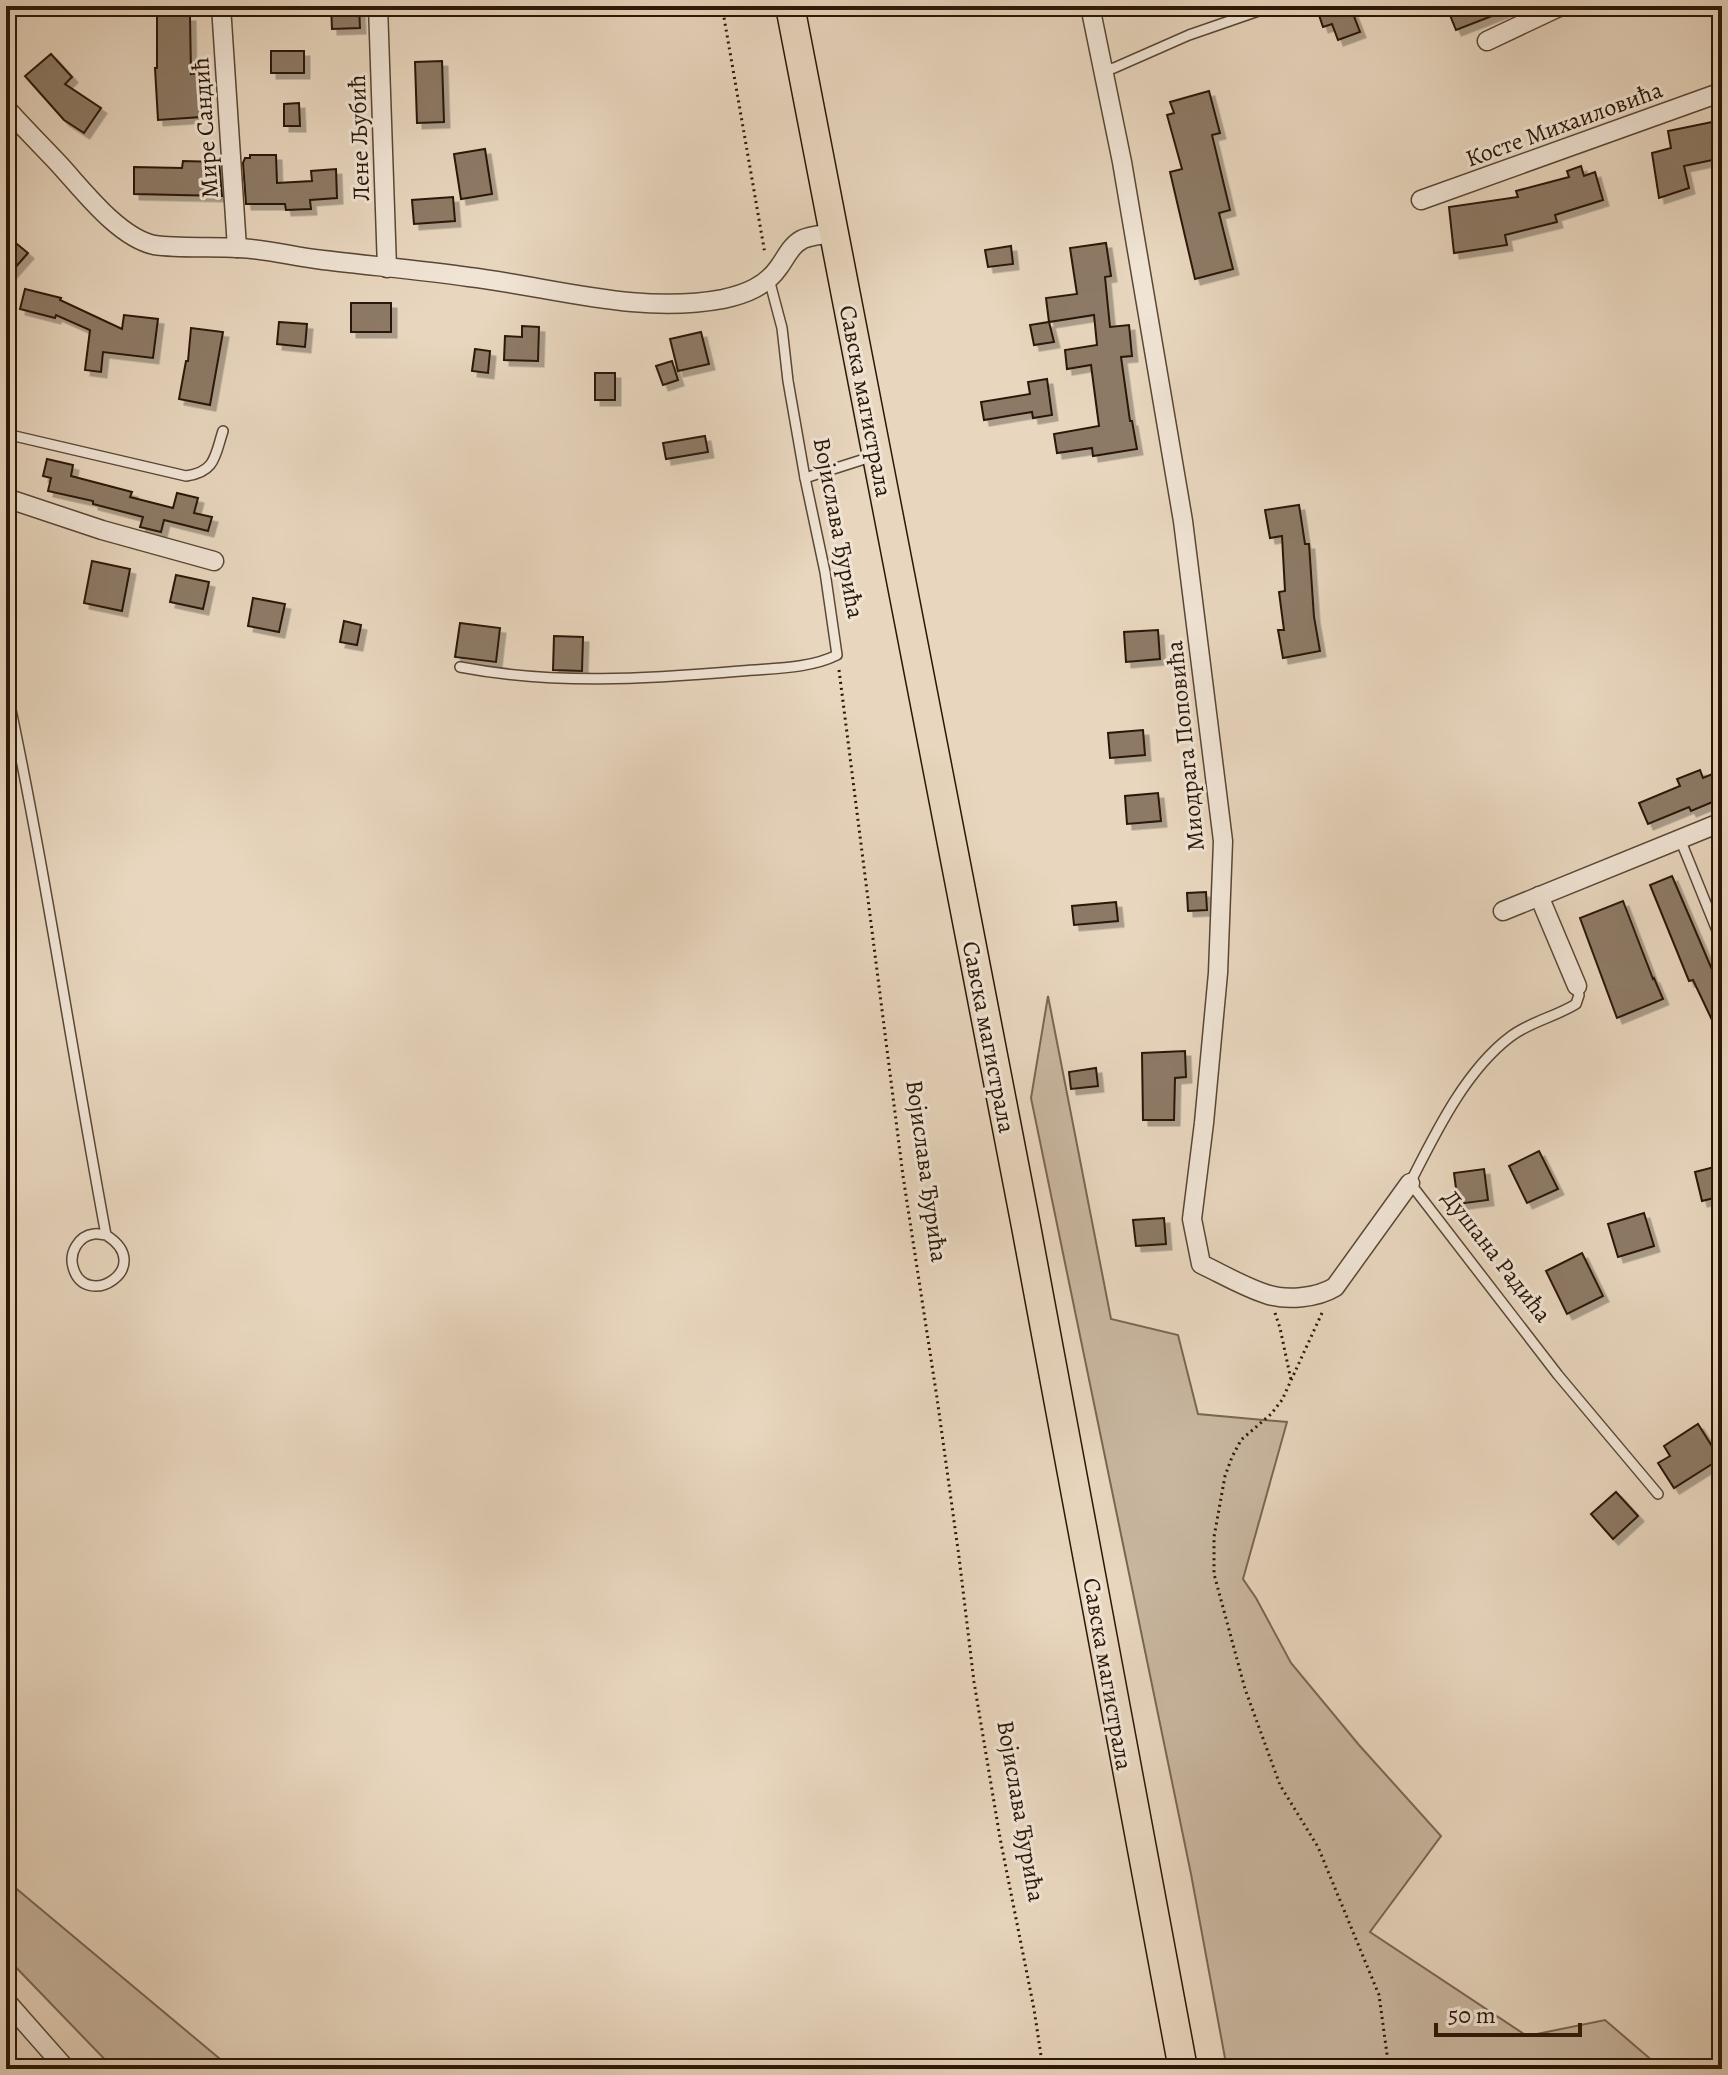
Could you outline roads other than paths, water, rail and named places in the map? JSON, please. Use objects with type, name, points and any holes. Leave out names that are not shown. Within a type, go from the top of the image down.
[{"type":"main road","name":"Савска магистрала","points":[[790,6],[1025,1221],[1183,2069]]},
{"type":"street","name":"Мире Сандић","points":[[221,6],[237,248]]},
{"type":"street","name":"Лене Љубић","points":[[378,6],[387,268]]},
{"type":"street","name":"Миодрага Поповића","points":[[1090,6],[1122,162],[1183,521],[1223,841],[1218,973],[1192,1219],[1201,1264],[1267,1295],[1325,1293],[1335,1287],[1410,1183]]},
{"type":"street","points":[[1487,41],[1561,6]]},
{"type":"street","name":"Косте Михаиловића","points":[[1421,200],[1722,92]]},
{"type":"street","points":[[6,108],[95,204],[115,223],[146,244],[237,248],[469,277],[569,295],[691,303],[750,291],[769,279],[798,243],[806,238],[833,233]]},
{"type":"street","points":[[6,498],[102,530],[214,561]]},
{"type":"street","points":[[1503,911],[1722,822]]},
{"type":"street","name":"Душана Радића","points":[[1539,896],[1577,986]]},
{"type":"street","points":[[6,2001],[66,2069]]},
{"type":"lane","points":[[1104,70],[1189,35],[1273,6]]},
{"type":"lane","name":"Војислава Ђурића","points":[[460,667],[520,676],[638,679],[808,664],[837,655],[825,572],[788,381],[782,328],[769,279]]},
{"type":"lane","points":[[6,434],[186,476],[202,473],[212,466],[223,431]]},
{"type":"lane","points":[[805,478],[877,455]]},
{"type":"lane","points":[[6,686],[106,1235],[117,1242],[123,1253],[124,1266],[118,1277],[108,1285],[95,1286],[83,1282],[75,1273],[71,1261],[74,1248],[82,1239],[94,1234],[106,1235]]},
{"type":"lane","points":[[1680,839],[1722,943]]},
{"type":"lane","name":"Душана Радића","points":[[1577,986],[1579,995],[1576,1004],[1511,1036],[1483,1064],[1452,1106],[1410,1183],[1558,1375],[1658,1494]]}]
